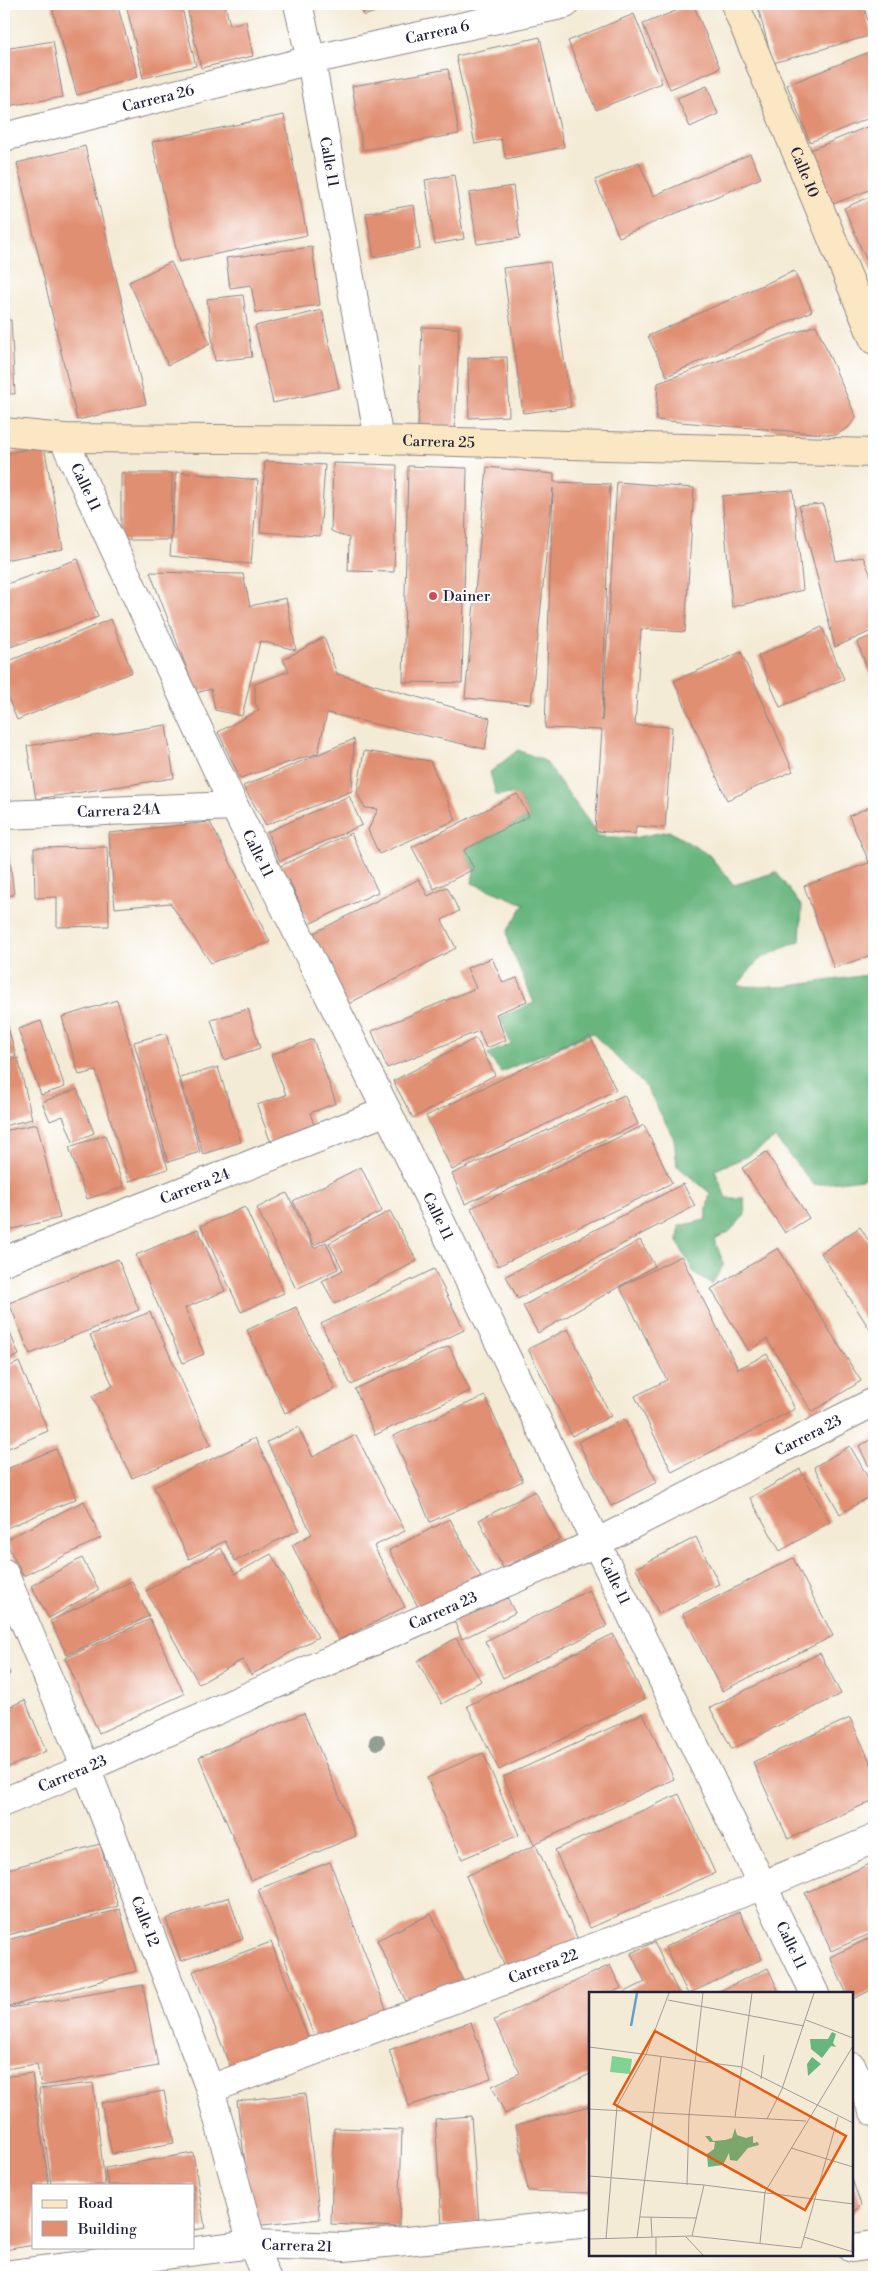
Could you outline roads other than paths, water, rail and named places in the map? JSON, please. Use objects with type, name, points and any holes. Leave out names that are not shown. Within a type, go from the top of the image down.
[{"type":"main road","name":"Calle 10","points":[[735,4],[874,340]]},
{"type":"main road","name":"Carrera 25","points":[[4,432],[63,438],[379,440],[874,453]]},
{"type":"street","name":"Calle 11","points":[[298,4],[311,60],[379,440]]},
{"type":"street","name":"Carrera 6","points":[[311,60],[565,4]]},
{"type":"street","name":"Carrera 26","points":[[4,137],[311,60]]},
{"type":"street","name":"Calle 11","points":[[63,438],[234,806],[304,941],[814,1992]]},
{"type":"street","name":"Carrera 24A","points":[[4,815],[234,806]]},
{"type":"street","name":"Carrera 24","points":[[4,1261],[387,1112]]},
{"type":"street","name":"Carrera 23","points":[[4,1802],[86,1768],[596,1543],[874,1402]]},
{"type":"street","name":"Calle 12","points":[[4,1573],[86,1768],[210,2089],[252,2244],[266,2277]]},
{"type":"street","name":"Carrera 22","points":[[210,2089],[761,1886],[874,1839]]},
{"type":"street","points":[[853,2069],[874,2112]]},
{"type":"street","name":"Carrera 21","points":[[4,2275],[252,2244],[344,2247],[589,2223]]},
{"type":"street","points":[[853,2248],[874,2245]]},
{"type":"place","name":"Dainer","points":[[433,596]]}]
